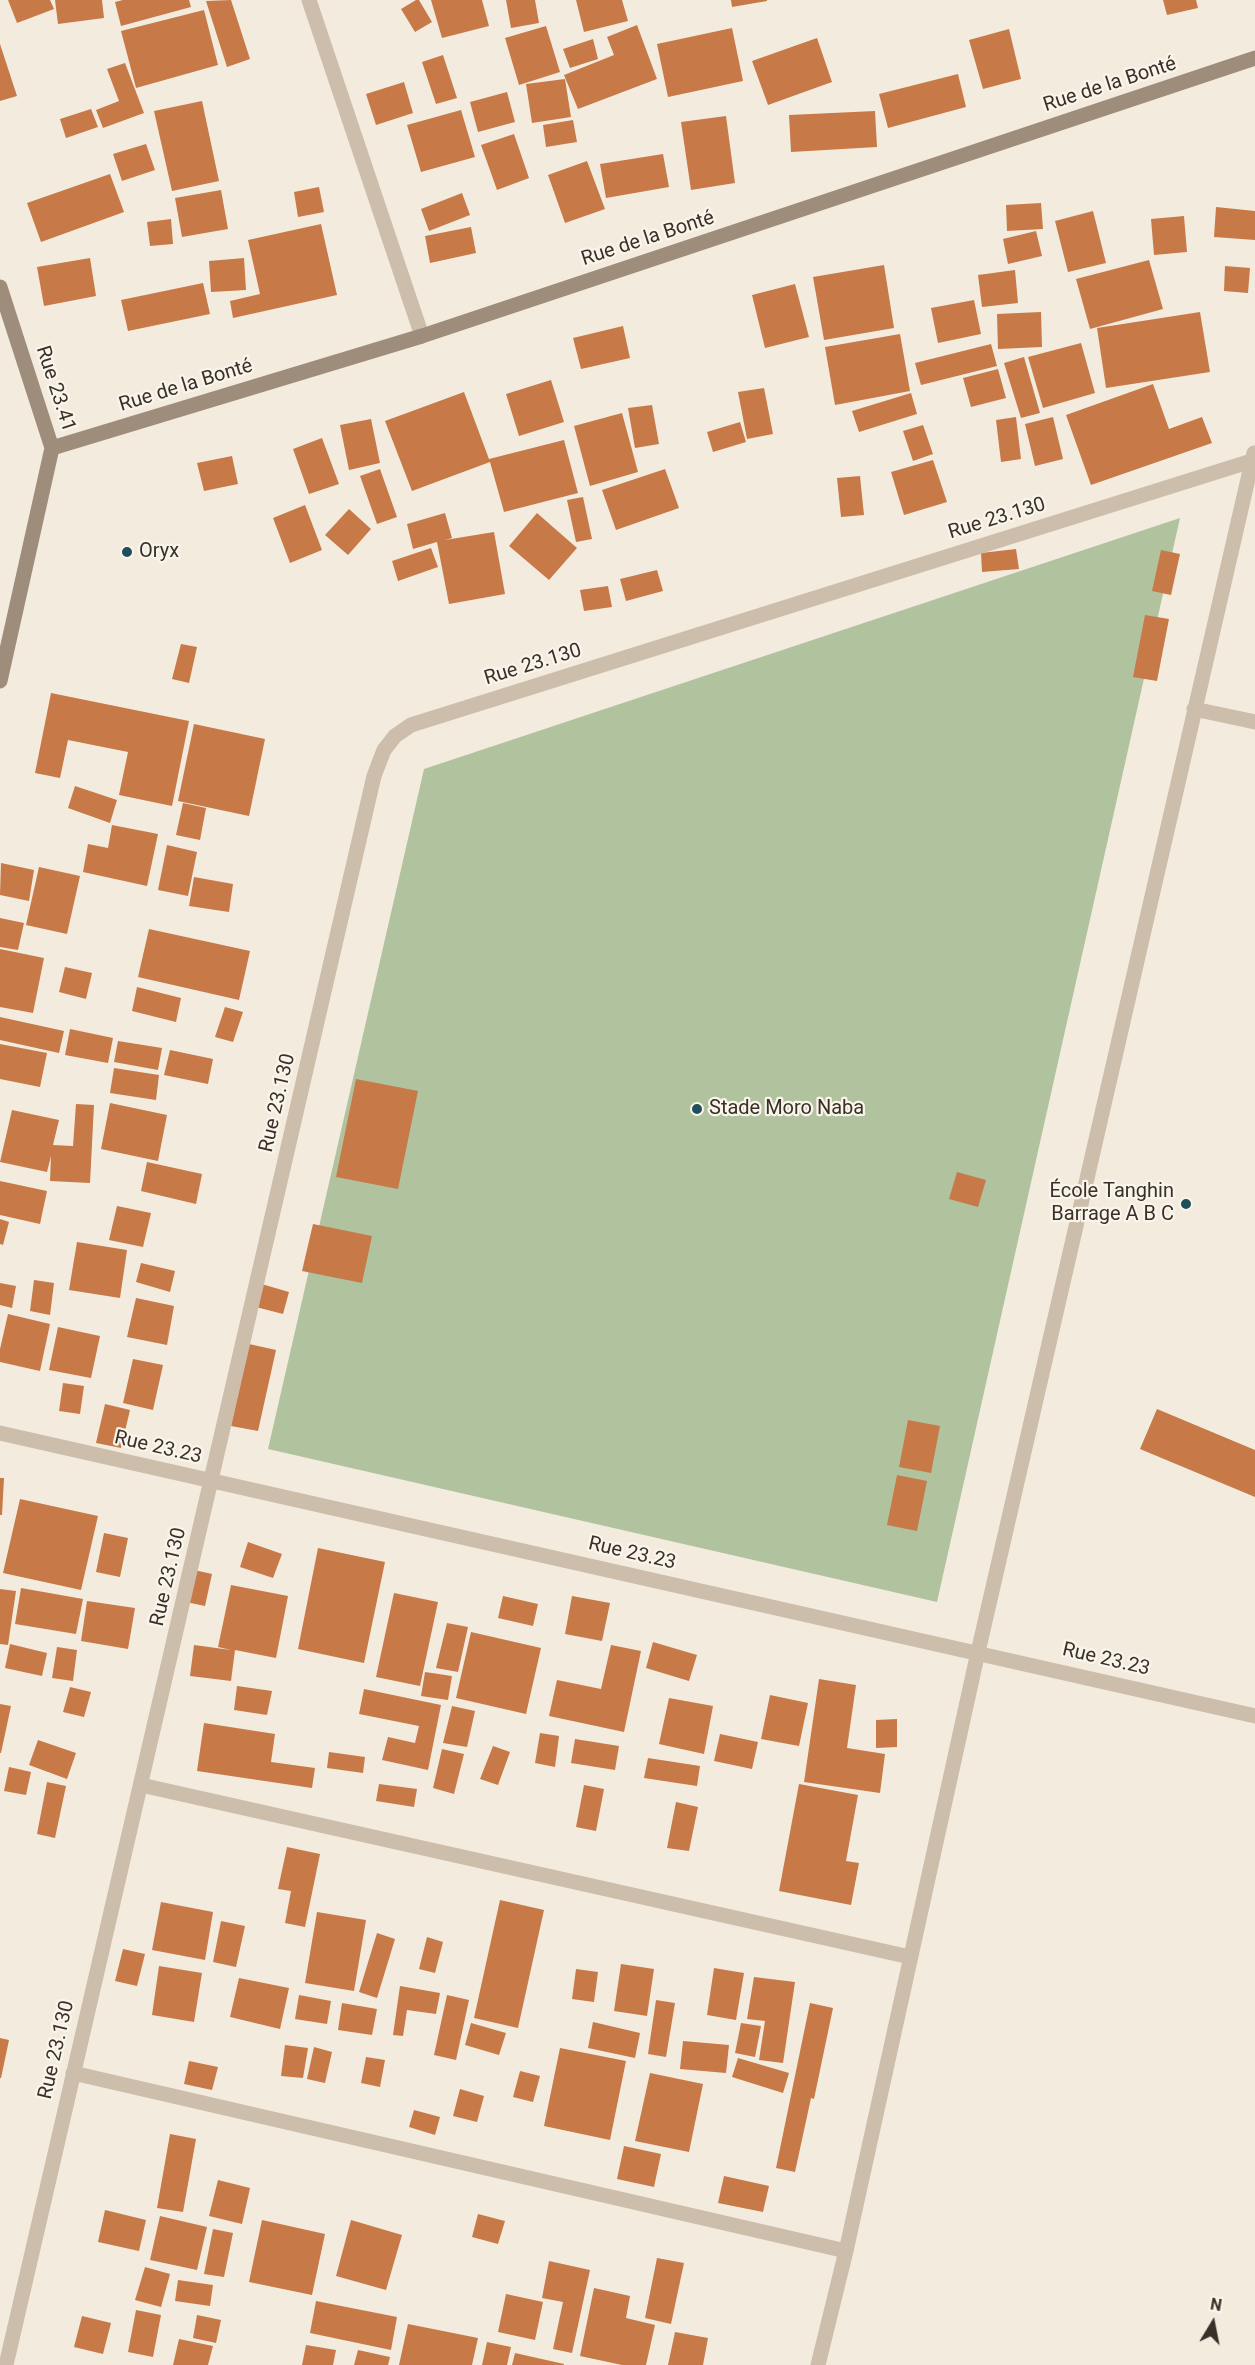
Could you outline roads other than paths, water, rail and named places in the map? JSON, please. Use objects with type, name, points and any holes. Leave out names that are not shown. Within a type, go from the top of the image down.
[{"type":"street","points":[[309,0],[422,336]]},
{"type":"street","name":"Rue de la Bonté","points":[[52,448],[422,336],[1255,58]]},
{"type":"street","name":"Rue 23.41","points":[[0,287],[52,448],[0,681]]},
{"type":"street","points":[[818,2365],[846,2251],[978,1652],[1254,457]]},
{"type":"street","name":"Rue 23.130","points":[[6,2365],[375,776],[384,750],[395,736],[411,725],[1254,457]]},
{"type":"street","points":[[1194,709],[1255,722]]},
{"type":"street","name":"Rue 23.23","points":[[0,1433],[1255,1716]]},
{"type":"street","points":[[141,1785],[910,1957]]},
{"type":"street","points":[[73,2073],[846,2251]]},
{"type":"place","name":"Oryx","points":[[127,552]]},
{"type":"place","name":"Stade Moro Naba","points":[[697,1109]]},
{"type":"place","name":"École Tanghin Barrage A B C","points":[[1186,1204]]}]
